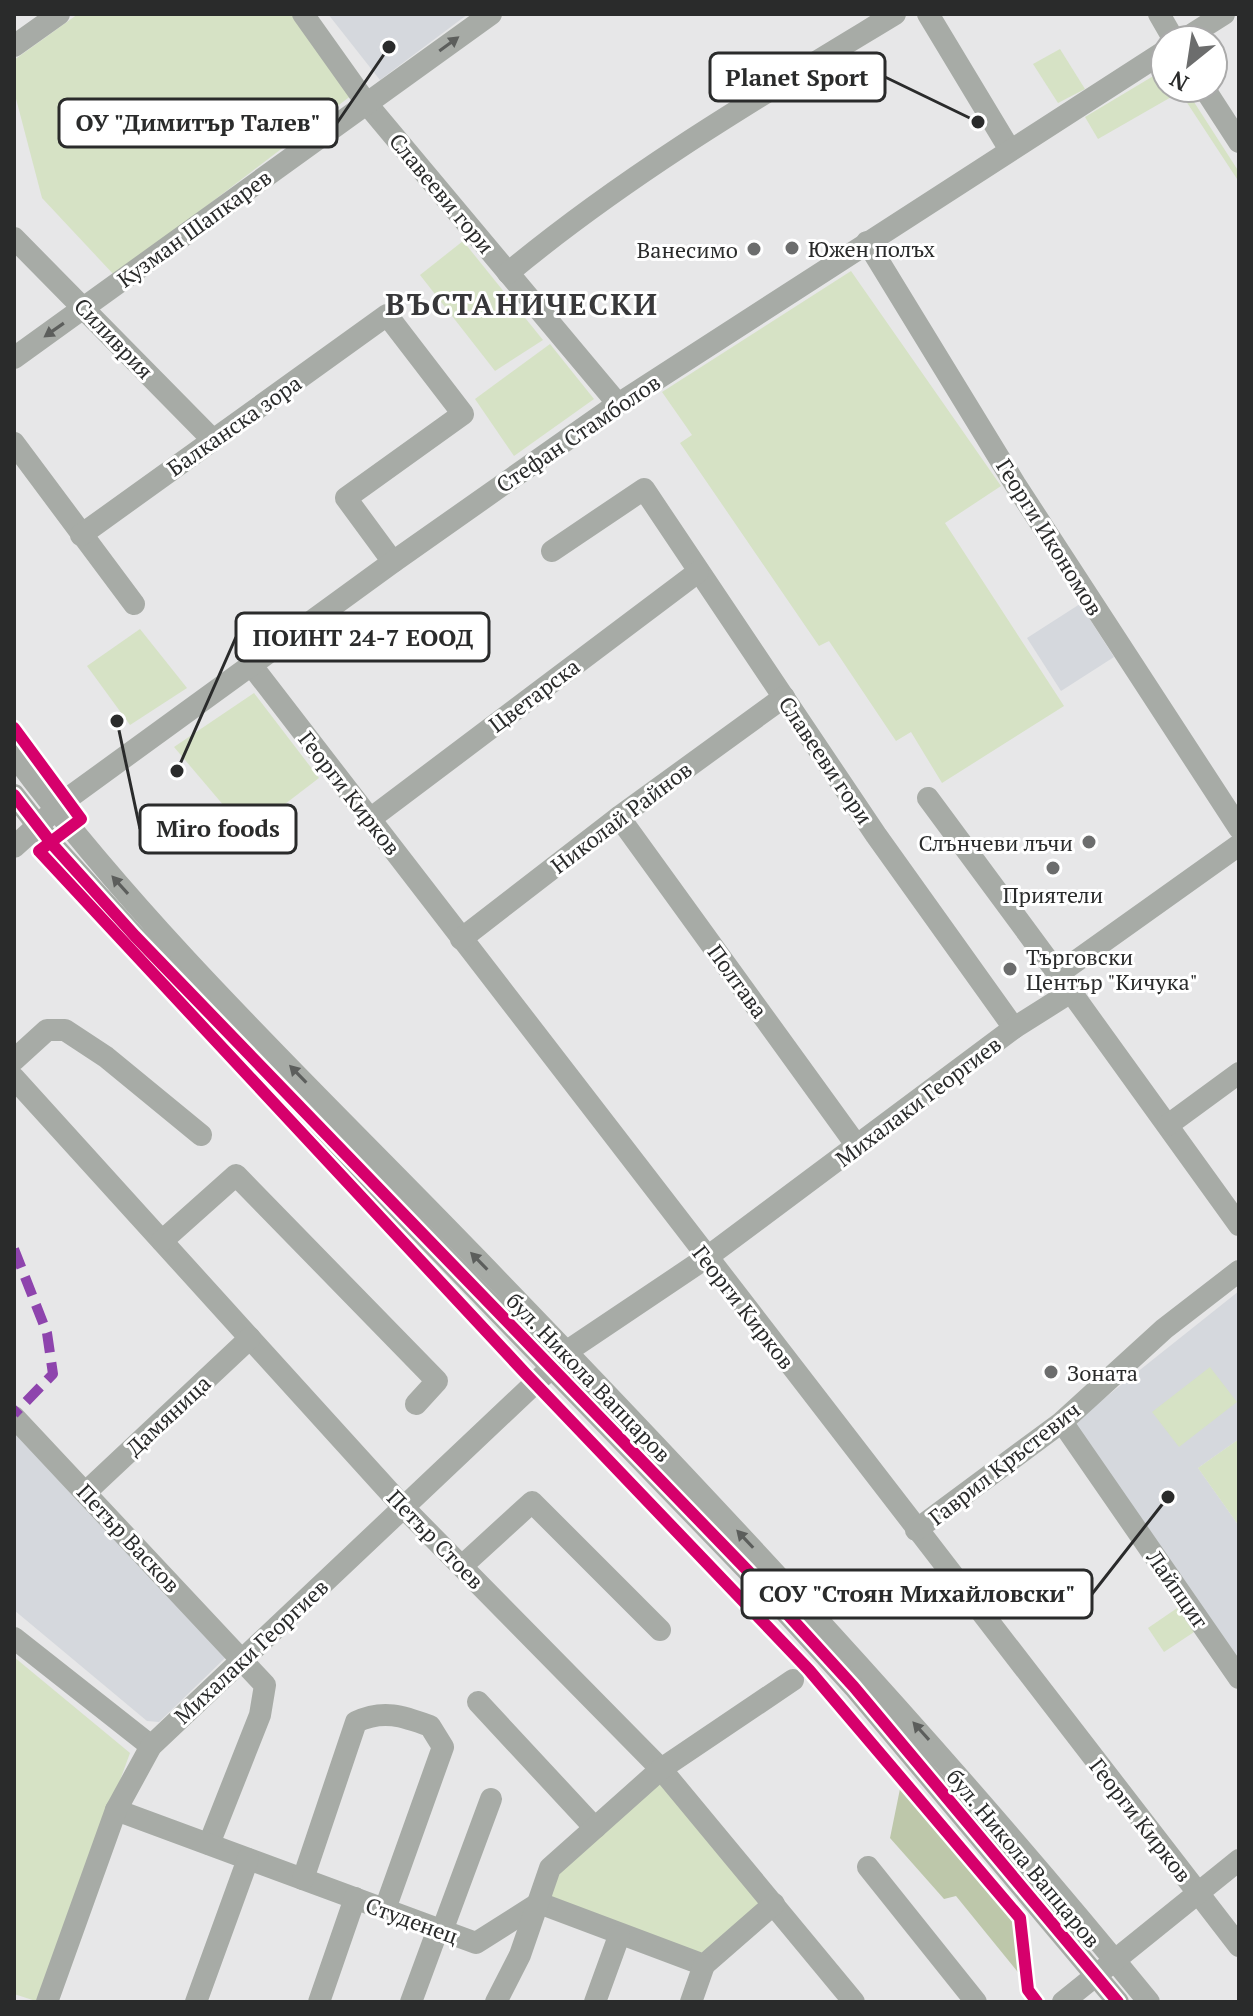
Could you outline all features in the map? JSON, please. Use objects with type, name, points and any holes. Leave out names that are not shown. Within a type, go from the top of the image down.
[{"type":"street","points":[[14,46],[59,14]]},
{"type":"street","name":"Славееви гори","points":[[303,14],[367,104],[618,404]]},
{"type":"street","name":"Кузман Шапкарев","points":[[14,358],[491,14]]},
{"type":"street","points":[[508,273],[549,239],[755,98],[895,14]]},
{"type":"street","points":[[928,14],[1010,150]]},
{"type":"street","name":"Стефан Стамболов","points":[[14,847],[54,809],[393,562],[618,404],[1149,61]]},
{"type":"street","points":[[1214,104],[1239,142]]},
{"type":"street","name":"Силиврия","points":[[14,238],[212,439]]},
{"type":"street","name":"Георги Икономов","points":[[867,242],[1015,484],[1239,828]]},
{"type":"street","name":"Балканска зора","points":[[81,535],[387,315],[463,414],[346,498],[393,562]]},
{"type":"street","points":[[14,443],[134,604]]},
{"type":"street","name":"Славееви гори","points":[[552,551],[644,489],[958,953],[1014,1028]]},
{"type":"street","name":"Цветарска","points":[[370,819],[698,572]]},
{"type":"street","name":"Георги Кирков","points":[[252,666],[1239,1946]]},
{"type":"street","name":"Николай Райнов","points":[[461,939],[619,817],[784,697]]},
{"type":"street","name":"бул. Никола Вапцаров","points":[[14,755],[54,809],[165,936],[559,1359],[827,1657],[1118,2002]]},
{"type":"street","name":"бул. Никола Вапцаров","points":[[14,795],[36,825],[135,936],[844,1644],[1149,2002]]},
{"type":"street","points":[[928,798],[1239,1225]]},
{"type":"street","name":"Полтава","points":[[619,817],[857,1146]]},
{"type":"street","name":"Михалаки Георгиев","points":[[47,2002],[116,1810],[151,1746],[405,1509],[559,1359],[706,1258],[1014,1028],[1064,983],[1239,845]]},
{"type":"street","points":[[14,1060],[47,1030],[65,1030],[106,1057],[201,1135]]},
{"type":"street","points":[[1168,1125],[1239,1073]]},
{"type":"street","name":"Петър Стоев","points":[[17,1088],[162,1241],[405,1509],[661,1769],[854,2002]]},
{"type":"street","points":[[162,1241],[236,1175],[437,1381],[416,1404]]},
{"type":"street","name":"Гаврил Кръстевич","points":[[916,1530],[1062,1422],[1164,1329],[1239,1271]]},
{"type":"street","name":"Дамяница","points":[[86,1492],[250,1338]]},
{"type":"street","name":"Петър Васков","points":[[14,1417],[244,1659],[265,1685],[260,1715],[209,1844]]},
{"type":"street","name":"Лайпциг","points":[[1062,1422],[1239,1678]]},
{"type":"street","points":[[462,1566],[532,1502],[660,1630]]},
{"type":"street","points":[[14,1638],[151,1746]]},
{"type":"street","points":[[496,2002],[520,1955],[550,1868],[661,1769],[793,1680]]},
{"type":"street","points":[[478,1702],[595,1828]]},
{"type":"street","points":[[303,1879],[356,1722],[372,1714],[396,1714],[430,1726],[443,1747],[385,1909]]},
{"type":"street","points":[[411,2002],[491,1799]]},
{"type":"street","name":"Студенец","points":[[116,1810],[476,1943],[539,1903]]},
{"type":"street","points":[[196,2002],[248,1859]]},
{"type":"street","points":[[1063,2002],[1239,1860]]},
{"type":"street","points":[[868,1867],[976,2002]]},
{"type":"street","points":[[319,2002],[355,1898]]},
{"type":"street","points":[[539,1903],[619,1936],[704,1965]]},
{"type":"street","points":[[691,2002],[704,1965],[774,1904]]},
{"type":"street","points":[[595,2002],[619,1936]]},
{"type":"street","points":[[476,1943],[520,1955]]},
{"type":"shaded area","points":[[328,14],[468,14],[380,80]]},
{"type":"shaded area","points":[[1080,604],[1114,657],[1061,691],[1027,638]]},
{"type":"shaded area","points":[[1239,1291],[1239,1439],[1198,1468],[1239,1526],[1239,1664],[1067,1428]]},
{"type":"shaded area","points":[[14,1426],[226,1657],[159,1722],[147,1721],[14,1610]]},
{"type":"green space","points":[[78,14],[291,14],[352,95],[115,276],[42,198],[14,91],[14,60]]},
{"type":"green space","points":[[1060,49],[1085,89],[1058,103],[1033,64]]},
{"type":"green space","points":[[1149,79],[1149,104],[1159,104],[1098,139],[1085,117]]},
{"type":"green space","points":[[1188,104],[1195,104],[1239,172],[1239,182]]},
{"type":"green space","points":[[463,241],[543,340],[495,371],[420,275]]},
{"type":"green space","points":[[851,271],[1001,486],[945,523],[1064,706],[942,783],[911,732],[896,741],[829,641],[819,646],[680,443],[692,435],[662,392]]},
{"type":"green space","points":[[550,344],[594,399],[514,456],[475,399]]},
{"type":"green space","points":[[140,629],[187,688],[130,725],[87,666]]},
{"type":"green space","points":[[254,693],[319,778],[247,833],[174,747]]},
{"type":"green space","points":[[1210,1367],[1237,1402],[1179,1447],[1152,1412]]},
{"type":"green space","points":[[1239,1439],[1239,1526],[1198,1468]]},
{"type":"green space","points":[[1186,1602],[1203,1626],[1164,1652],[1148,1628]]},
{"type":"green space","points":[[14,1657],[130,1753],[39,2002],[14,1994]]},
{"type":"green space","points":[[661,1769],[774,1904],[704,1965],[539,1903],[550,1868]]},
{"type":"green space","points":[[901,1784],[1017,1920],[1021,1976],[956,1896],[944,1899],[890,1838]]},
{"type":"marked path","points":[[14,1249],[47,1333],[53,1374],[14,1414]]},
{"type":"cycle path","points":[[14,728],[81,819],[39,851],[526,1374],[809,1670],[1020,1918],[1028,1990],[1037,2002]]},
{"type":"cycle path","points":[[14,795],[52,844],[135,936],[749,1572],[854,1687],[1118,2002]]},
{"type":"place","name":"ОУ \"Димитър Талев\"","points":[[389,47]]},
{"type":"place","name":"Planet Sport","points":[[978,122]]},
{"type":"place","name":"Южен полъх","points":[[792,248]]},
{"type":"place","name":"Ванесимо","points":[[754,249]]},
{"type":"place","name":"Miro foods","points":[[117,721]]},
{"type":"place","name":"ПОИНТ 24-7 ЕООД","points":[[177,771]]},
{"type":"place","name":"Слънчеви лъчи","points":[[1089,842]]},
{"type":"place","name":"Приятели","points":[[1053,868]]},
{"type":"place","name":"Търговски Център \"Кичука\"","points":[[1010,969]]},
{"type":"place","name":"Зоната","points":[[1051,1372]]},
{"type":"place","name":"СОУ \"Стоян Михайловски\"","points":[[1168,1497]]},
{"type":"district","name":"ВЪСТАНИЧЕСКИ","points":[[522,304]]}]
